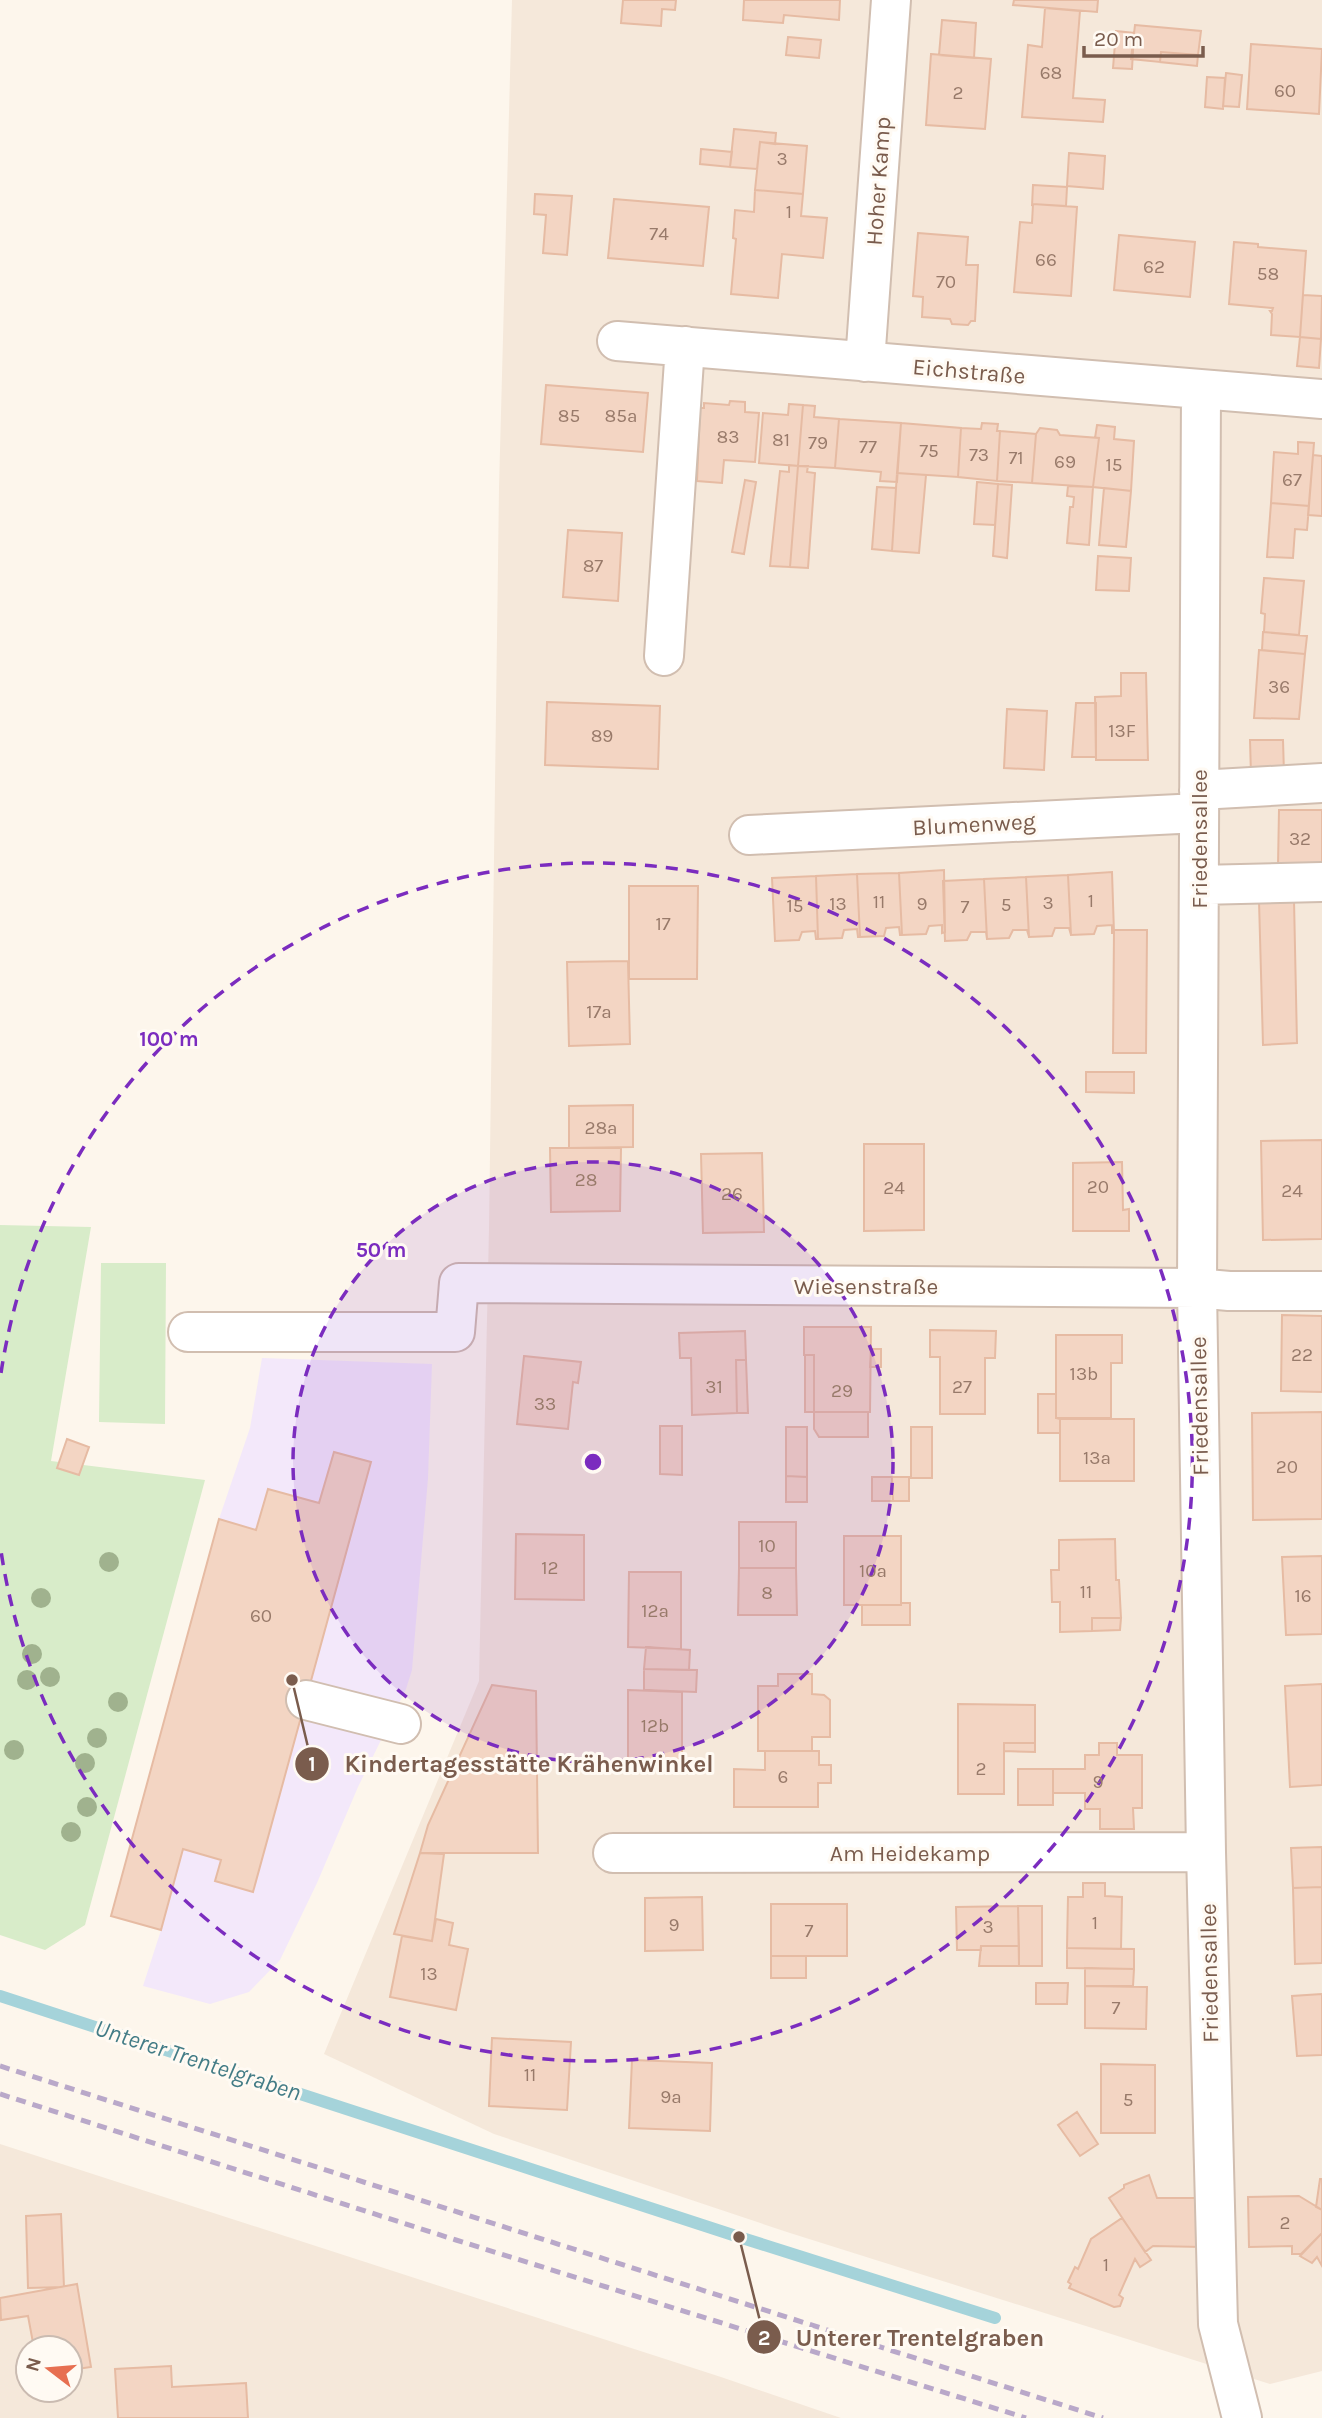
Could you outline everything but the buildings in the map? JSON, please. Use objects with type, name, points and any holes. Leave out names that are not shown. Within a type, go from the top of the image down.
[{"type":"street","name":"Hoher Kamp","points":[[864,362],[891,0]]},
{"type":"street","name":"Eichstraße","points":[[617,341],[1322,399]]},
{"type":"street","points":[[664,656],[685,346]]},
{"type":"street","name":"Friedensallee","points":[[1201,390],[1197,1288],[1206,1852],[1218,2324],[1241,2418]]},
{"type":"street","name":"Blumenweg","points":[[749,835],[1199,801],[1322,783]]},
{"type":"street","points":[[1199,885],[1322,882]]},
{"type":"street","name":"Wiesenstraße","points":[[188,1332],[454,1332],[459,1283],[1322,1291]]},
{"type":"street","points":[[306,1700],[401,1724]]},
{"type":"street","name":"Am Heidekamp","points":[[613,1853],[1206,1852]]},
{"type":"shaded area","points":[[512,0],[1322,0],[1322,2371],[1270,2384],[790,2233],[494,2134],[324,2054],[479,1681],[489,1229],[499,488]]},
{"type":"shaded area","points":[[262,1358],[432,1364],[428,1478],[412,1670],[406,1689],[358,1787],[280,1960],[249,1992],[210,2004],[143,1986],[161,1930],[111,1916],[219,1519],[250,1428]]},
{"type":"shaded area","points":[[0,2144],[721,2377],[841,2418],[0,2418]]},
{"type":"green space","points":[[0,1225],[91,1227],[51,1461],[205,1480],[85,1925],[45,1950],[0,1935]]},
{"type":"green space","points":[[101,1263],[166,1263],[165,1424],[99,1422]]},
{"type":"waterway","name":"Unterer Trentelgraben","points":[[0,1996],[995,2318]]},
{"type":"railway","points":[[0,2066],[1103,2418]]},
{"type":"railway","points":[[0,2094],[1026,2418]]},
{"type":"place","name":"Kindertagesstätte Krähenwinkel","points":[[292,1680]]},
{"type":"place","name":"Unterer Trentelgraben","points":[[739,2237]]}]
